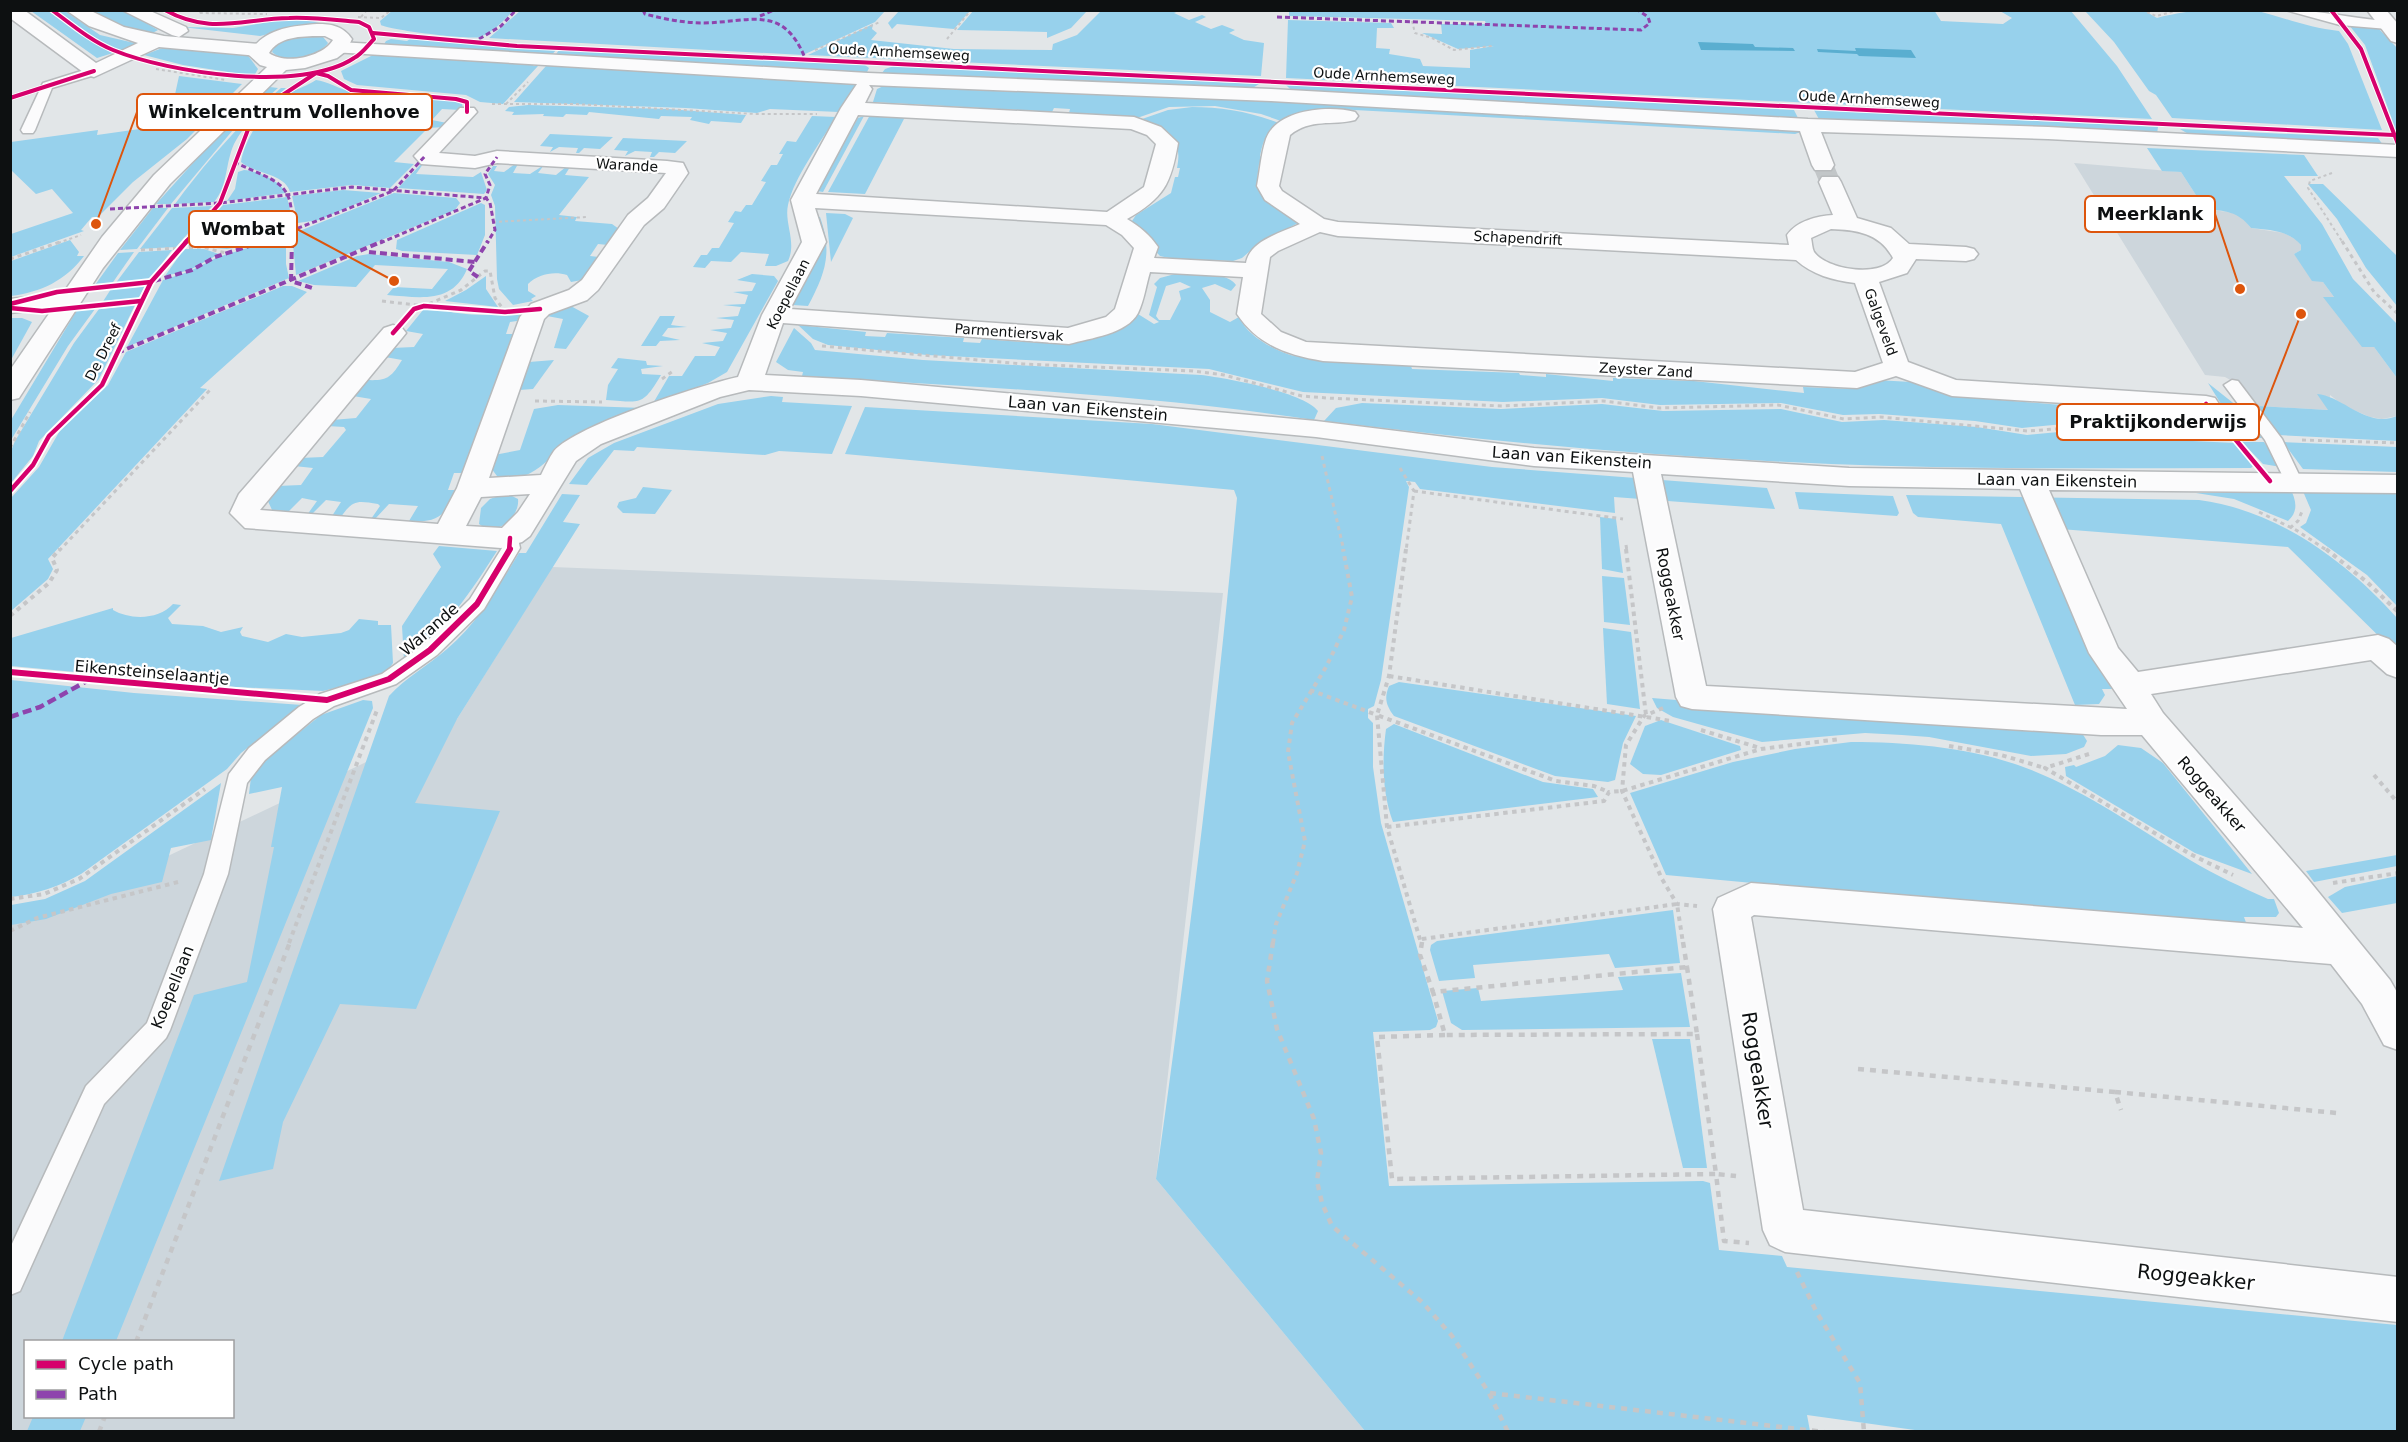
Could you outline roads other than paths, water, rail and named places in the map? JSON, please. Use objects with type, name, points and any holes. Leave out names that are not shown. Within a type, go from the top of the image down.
[{"type":"street","points":[[10,392],[67,300],[126,221],[185,158],[270,75],[311,61],[339,48],[343,43],[338,20],[267,44],[156,41],[120,34],[95,24],[75,10]]},
{"type":"street","points":[[131,10],[172,30],[267,44]]},
{"type":"street","points":[[12,11],[94,70],[156,41]]},
{"type":"street","points":[[267,44],[259,55],[270,75]]},
{"type":"street","name":"Oude Arnhemseweg","points":[[339,48],[868,79],[1271,95],[2063,153]]},
{"type":"street","points":[[849,112],[1134,123],[1154,131],[1167,143],[1162,175],[1152,195],[1111,219],[802,200],[849,112],[868,79]]},
{"type":"street","name":"Warande","points":[[467,112],[425,156],[429,159],[475,162],[497,157],[667,167],[675,168],[677,173],[656,203],[636,220],[590,285],[563,302],[540,309],[532,317],[471,488]]},
{"type":"street","name":"Oude Arnhemseweg","points":[[1317,225],[1273,195],[1268,186],[1280,131],[1316,116],[1811,133],[2318,146],[2397,151]]},
{"type":"street","points":[[1811,133],[1848,223]]},
{"type":"street","name":"Koepellaan","points":[[749,382],[785,317],[800,272],[814,242],[802,200]]},
{"type":"street","name":"Parmentiersvak","points":[[785,317],[1069,336],[1115,322],[1126,312],[1146,247],[1130,230],[1111,219]]},
{"type":"street","points":[[1903,250],[1905,259],[1902,267],[1893,273],[1864,278],[1827,270],[1802,253],[1797,243],[1799,235],[1806,228],[1817,224],[1848,223],[1883,233],[1903,250],[1966,254]]},
{"type":"street","points":[[1142,264],[1255,271],[1258,255],[1270,246],[1317,225]]},
{"type":"street","name":"Schapendrift","points":[[1317,225],[1338,229],[1802,253]]},
{"type":"street","name":"Zeyster Zand","points":[[1255,271],[1250,314],[1256,324],[1292,349],[1857,380],[1897,367]]},
{"type":"street","name":"Galgeveld","points":[[1864,278],[1897,367]]},
{"type":"street","points":[[10,306],[67,300]]},
{"type":"street","points":[[393,333],[249,501],[244,513],[255,521],[491,539],[510,538]]},
{"type":"street","points":[[1897,367],[1952,388],[2206,404]]},
{"type":"street","name":"Warande","points":[[510,538],[523,530],[565,456],[591,438],[711,391],[749,382]]},
{"type":"street","name":"Laan van Eikenstein","points":[[749,382],[861,388],[1317,429],[1534,457],[1849,477],[2177,483],[2282,481],[2397,484]]},
{"type":"street","name":"Roggeakker","points":[[1645,463],[1692,697],[2101,722],[2151,722]]},
{"type":"street","name":"Roggeakker","points":[[2030,479],[2105,653],[2130,685],[2151,722],[2294,889],[2376,992],[2397,1032]]},
{"type":"street","points":[[447,534],[471,488],[550,484]]},
{"type":"street","points":[[2130,685],[2378,647],[2397,666]]},
{"type":"street","name":"Roggeakker","points":[[2342,948],[1751,899],[1731,909],[1785,1230],[2397,1300]]},
{"type":"lane","points":[[2291,10],[2340,21],[2387,24]]},
{"type":"lane","points":[[28,130],[47,86],[94,70]]},
{"type":"lane","points":[[2232,385],[2273,439],[2282,481]]},
{"type":"lane","name":"Warande","points":[[327,700],[389,679],[430,650],[477,604],[511,548],[510,538]]},
{"type":"lane","name":"Koepellaan","points":[[10,1281],[95,1095],[157,1030],[216,874],[237,780],[257,754],[306,713],[327,700]]},
{"type":"tunnel","points":[[1823,165],[1830,182]]},
{"type":"place","name":"Winkelcentrum Vollenhove","points":[[96,224]]},
{"type":"place","name":"Wombat","points":[[394,281]]},
{"type":"place","name":"Meerklank","points":[[2240,289]]},
{"type":"place","name":"Praktijkonderwijs","points":[[2301,314]]}]
